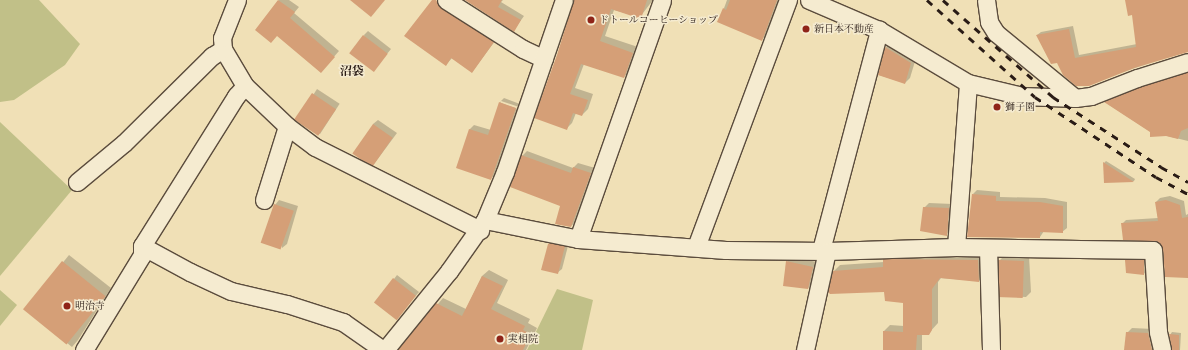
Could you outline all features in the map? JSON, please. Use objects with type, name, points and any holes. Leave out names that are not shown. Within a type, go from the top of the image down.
[{"type":"street","points":[[237,0],[222,38],[223,49],[245,86],[287,126],[315,147],[483,225],[578,239],[726,250],[824,250],[956,247],[1153,250],[1158,332],[1162,350]]},
{"type":"street","points":[[446,0],[523,49],[544,59]]},
{"type":"street","points":[[142,246],[190,272],[231,291],[287,304],[343,322],[384,350],[483,225],[505,172],[564,0]]},
{"type":"street","points":[[578,239],[662,0]]},
{"type":"street","points":[[696,248],[788,0]]},
{"type":"street","points":[[809,0],[879,30],[968,82],[1022,96],[1075,98],[1091,96],[1137,78],[1188,62]]},
{"type":"street","points":[[986,0],[989,22],[996,33],[1075,98]]},
{"type":"street","points":[[806,350],[824,250],[879,30]]},
{"type":"street","points":[[77,182],[124,143],[212,56],[223,49]]},
{"type":"street","points":[[956,247],[968,82]]},
{"type":"street","points":[[84,350],[142,255],[142,246],[236,96],[245,86]]},
{"type":"street","points":[[264,200],[287,126]]},
{"type":"street","points":[[988,248],[991,350]]},
{"type":"shaded area","points":[[0,0],[39,0],[80,44],[65,65],[14,100],[0,102]]},
{"type":"shaded area","points":[[0,122],[72,190],[0,276]]},
{"type":"shaded area","points":[[557,289],[593,300],[582,350],[527,350]]},
{"type":"shaded area","points":[[0,290],[17,305],[0,326]]},
{"type":"building","points":[[278,0],[295,12],[290,18],[335,57],[321,73],[277,36],[271,43],[255,30]]},
{"type":"building","points":[[350,0],[385,0],[371,17]]},
{"type":"building","points":[[432,0],[436,0],[441,8],[494,42],[472,73],[451,58],[446,66],[404,36]]},
{"type":"building","points":[[465,0],[502,0],[498,7],[521,20],[514,32]]},
{"type":"building","points":[[574,0],[647,0],[641,19],[611,9],[600,41],[633,53],[624,78],[581,64],[570,94],[588,100],[582,116],[573,113],[567,130],[534,118],[557,55]]},
{"type":"building","points":[[730,0],[777,0],[762,41],[717,22],[723,8],[726,10]]},
{"type":"building","points":[[1125,0],[1188,0],[1188,52],[1134,68],[1089,86],[1076,86],[1063,75],[1057,63],[1051,64],[1036,35],[1069,29],[1075,58],[1136,47],[1132,15],[1128,16]]},
{"type":"building","points":[[363,35],[388,54],[374,72],[349,53]]},
{"type":"building","points":[[885,47],[911,63],[905,84],[878,75]]},
{"type":"building","points":[[1188,72],[1188,128],[1181,131],[1178,139],[1166,136],[1150,137],[1150,132],[1104,102],[1140,87]]},
{"type":"building","points":[[312,93],[336,109],[318,136],[294,120]]},
{"type":"building","points":[[499,102],[516,108],[491,180],[456,168],[469,129],[488,135]]},
{"type":"building","points":[[373,124],[393,138],[372,167],[352,153]]},
{"type":"building","points":[[521,155],[571,173],[573,167],[591,173],[571,227],[555,224],[560,206],[510,187]]},
{"type":"building","points":[[1103,162],[1134,182],[1104,183]]},
{"type":"building","points":[[972,194],[996,196],[996,201],[1040,202],[1063,206],[1063,233],[1040,232],[1040,238],[967,237]]},
{"type":"building","points":[[1166,200],[1180,205],[1182,218],[1188,217],[1188,278],[1165,277],[1163,249],[1158,242],[1123,240],[1121,223],[1158,221],[1155,202]]},
{"type":"building","points":[[274,204],[294,211],[281,250],[261,243]]},
{"type":"building","points":[[923,207],[949,208],[947,236],[920,231]]},
{"type":"building","points":[[550,243],[565,246],[558,274],[541,270],[548,244]]},
{"type":"building","points":[[883,259],[978,260],[979,282],[940,278],[932,289],[932,330],[929,335],[917,335],[916,350],[883,350],[883,331],[903,332],[903,303],[885,301],[884,292],[830,294],[828,292],[833,271],[883,267]]},
{"type":"building","points":[[998,260],[1024,261],[1023,298],[997,297]]},
{"type":"building","points":[[1125,260],[1144,260],[1144,275],[1126,273]]},
{"type":"building","points":[[62,261],[106,296],[67,344],[23,309]]},
{"type":"building","points":[[786,261],[813,267],[808,289],[783,286]]},
{"type":"building","points":[[482,276],[503,286],[491,309],[525,326],[523,330],[531,334],[523,350],[398,350],[436,303],[462,316]]},
{"type":"building","points":[[393,278],[416,296],[397,320],[374,302]]},
{"type":"building","points":[[1126,332],[1148,333],[1152,350],[1124,350]]},
{"type":"building","points":[[1169,334],[1179,335],[1179,350],[1172,350]]},
{"type":"railway","points":[[927,0],[1035,97],[1156,177],[1188,194]]},
{"type":"railway","points":[[943,0],[1053,97],[1161,167],[1188,182]]},
{"type":"place","name":"ドトールコーヒーショップ","points":[[591,20]]},
{"type":"place","name":"新日本不動産","points":[[806,29]]},
{"type":"place","name":"獅子園","points":[[997,107]]},
{"type":"place","name":"明治寺","points":[[67,306]]},
{"type":"place","name":"実相院","points":[[500,339]]},
{"type":"district","name":"沼袋","points":[[352,71]]}]
